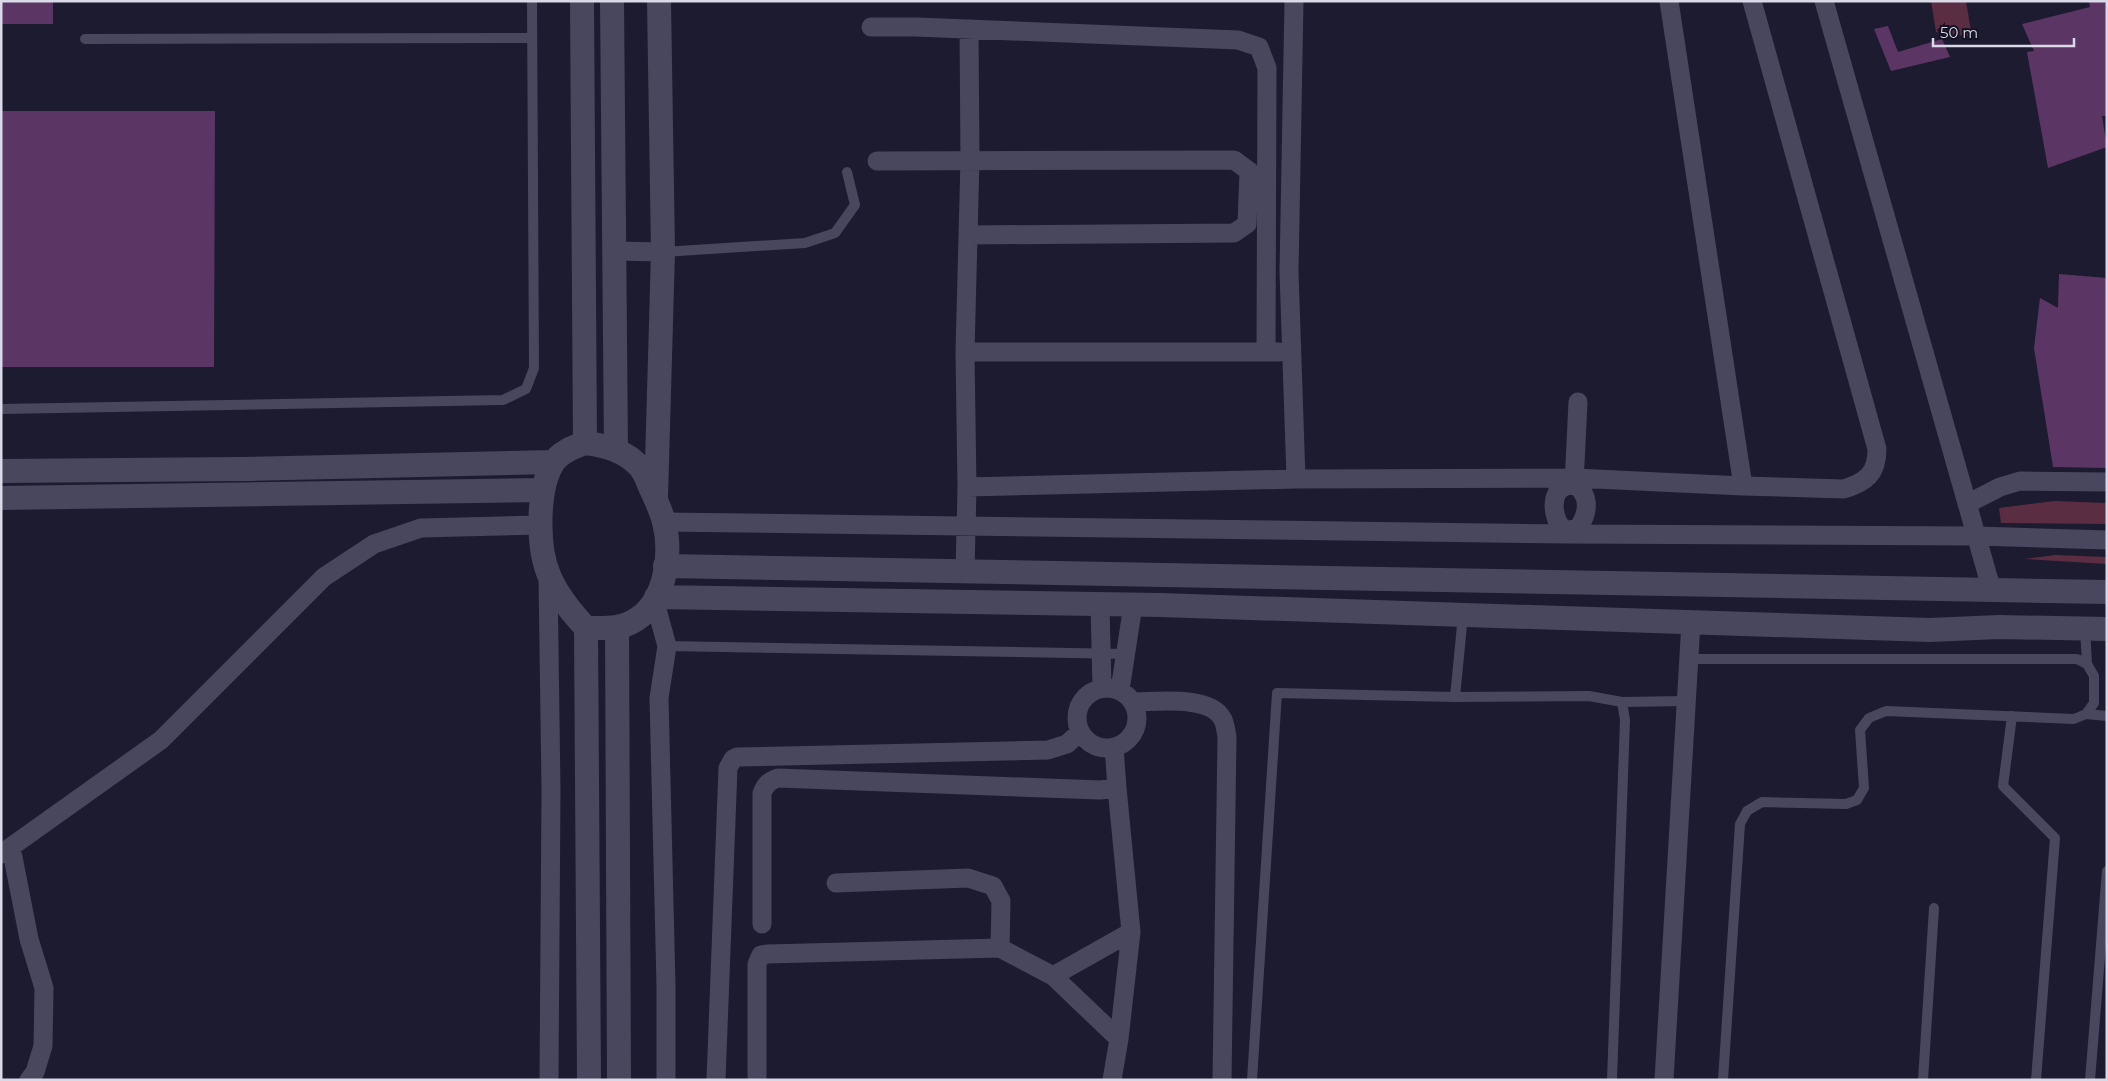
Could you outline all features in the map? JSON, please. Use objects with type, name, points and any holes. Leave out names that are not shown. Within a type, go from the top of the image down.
[{"type":"street","points":[[582,1],[585,443]]},
{"type":"street","points":[[612,1],[616,450]]},
{"type":"street","points":[[656,500],[662,252],[659,1]]},
{"type":"street","points":[[1294,1],[1289,272],[1290,353],[1296,479]]},
{"type":"street","points":[[1669,1],[1743,486]]},
{"type":"street","points":[[967,487],[1296,479],[1575,481],[1844,489],[1859,484],[1871,474],[1877,464],[1877,449],[1752,1]]},
{"type":"street","points":[[1824,1],[1992,591]]},
{"type":"street","points":[[871,27],[1238,40],[1259,47],[1267,68],[1266,351]]},
{"type":"street","points":[[965,572],[967,487],[965,352],[970,160],[969,29]]},
{"type":"street","points":[[876,160],[1234,160],[1249,171],[1247,224],[1234,233],[968,235]]},
{"type":"street","points":[[614,251],[662,252]]},
{"type":"street","points":[[965,352],[1266,351],[1290,353]]},
{"type":"street","points":[[1568,532],[1580,527],[1584,520],[1586,494],[1575,481],[1578,402]]},
{"type":"street","points":[[550,1080],[551,790],[548,574],[542,548],[541,525],[543,490],[553,462],[566,450],[585,443],[602,444],[616,450],[640,467],[664,522],[668,545],[661,589],[655,600],[638,619],[617,628],[586,628]]},
{"type":"street","points":[[1,471],[251,469],[553,462]]},
{"type":"street","points":[[1568,532],[1559,527],[1556,521],[1556,497],[1558,492],[1565,486],[1575,481]]},
{"type":"street","points":[[1967,504],[2000,487],[2020,481],[2107,482]]},
{"type":"street","points":[[1,498],[543,490]]},
{"type":"street","points":[[664,522],[966,527],[1976,536],[2107,540]]},
{"type":"street","points":[[28,1080],[35,1072],[43,1046],[44,988],[6,851],[161,740],[324,577],[374,544],[421,528],[541,525]]},
{"type":"street","points":[[665,566],[2107,592]]},
{"type":"street","points":[[548,574],[568,609],[586,628],[589,1080]]},
{"type":"street","points":[[1496,616],[1500,582]]},
{"type":"street","points":[[655,600],[1133,605],[1930,630],[1998,627],[2096,628]]},
{"type":"street","points":[[655,600],[667,646],[658,698],[666,985],[666,1080]]},
{"type":"street","points":[[1100,605],[1102,653],[1118,693],[1136,710],[1135,729],[1123,743],[1114,747],[1104,748],[1095,746],[1086,740],[1080,732],[1077,723],[1080,704],[1093,691],[1118,693],[1200,703],[1214,708],[1223,718],[1227,737],[1222,1080]]},
{"type":"street","points":[[1118,693],[1133,605]]},
{"type":"street","points":[[1664,1080],[1691,622]]},
{"type":"street","points":[[617,628],[619,1080]]},
{"type":"street","points":[[716,1080],[728,768],[733,759],[737,756],[1048,750],[1067,744],[1080,732]]},
{"type":"street","points":[[1112,1080],[1120,1039],[1131,932],[1114,747]]},
{"type":"street","points":[[762,924],[762,792],[771,780],[778,778],[1100,790],[1117,788]]},
{"type":"street","points":[[836,884],[968,878],[983,882],[993,886],[1001,902],[1000,948]]},
{"type":"street","points":[[1053,976],[1131,932]]},
{"type":"street","points":[[757,1080],[757,964],[761,955],[766,954],[1000,948],[1053,976],[1120,1039]]},
{"type":"lane","points":[[1,409],[503,400],[526,389],[534,368],[532,1]]},
{"type":"lane","points":[[84,39],[532,38]]},
{"type":"lane","points":[[662,252],[805,243],[835,233],[855,205],[846,172]]},
{"type":"lane","points":[[1455,697],[1463,615]]},
{"type":"lane","points":[[2087,664],[2096,628]]},
{"type":"lane","points":[[667,646],[1126,654]]},
{"type":"lane","points":[[1689,659],[2077,659],[2087,664],[2094,676],[2094,703],[2086,714]]},
{"type":"lane","points":[[1252,1080],[1277,693],[1455,697],[1589,696],[1622,702],[1686,700]]},
{"type":"lane","points":[[1612,1080],[1625,720],[1622,702]]},
{"type":"lane","points":[[1723,1080],[1740,824],[1748,811],[1762,802],[1846,804],[1857,800],[1864,788],[1860,730],[1869,718],[1886,711],[2074,718],[2086,714],[2107,716]]},
{"type":"lane","points":[[2012,716],[2003,786],[2054,838],[2036,1080]]},
{"type":"lane","points":[[2090,1080],[2107,871]]},
{"type":"lane","points":[[1923,1080],[1934,908]]},
{"type":"shaded area","points":[[1931,1],[1966,1],[1972,37],[1936,32]]},
{"type":"shaded area","points":[[2054,501],[2107,503],[2107,524],[2001,523],[1999,508]]},
{"type":"shaded area","points":[[2055,555],[2107,557],[2107,564],[2024,559]]},
{"type":"building","points":[[1,1],[53,1],[53,24],[1,24]]},
{"type":"building","points":[[2089,1],[2107,1],[2107,116],[2102,116],[2107,147],[2048,168],[2027,52],[2034,51],[2022,24],[2090,7]]},
{"type":"building","points":[[1888,26],[1898,52],[1942,39],[1950,57],[1891,71],[1874,29]]},
{"type":"building","points":[[1,111],[215,111],[214,367],[1,367]]},
{"type":"building","points":[[2059,274],[2107,278],[2107,468],[2053,467],[2034,348],[2040,298],[2058,308]]}]
